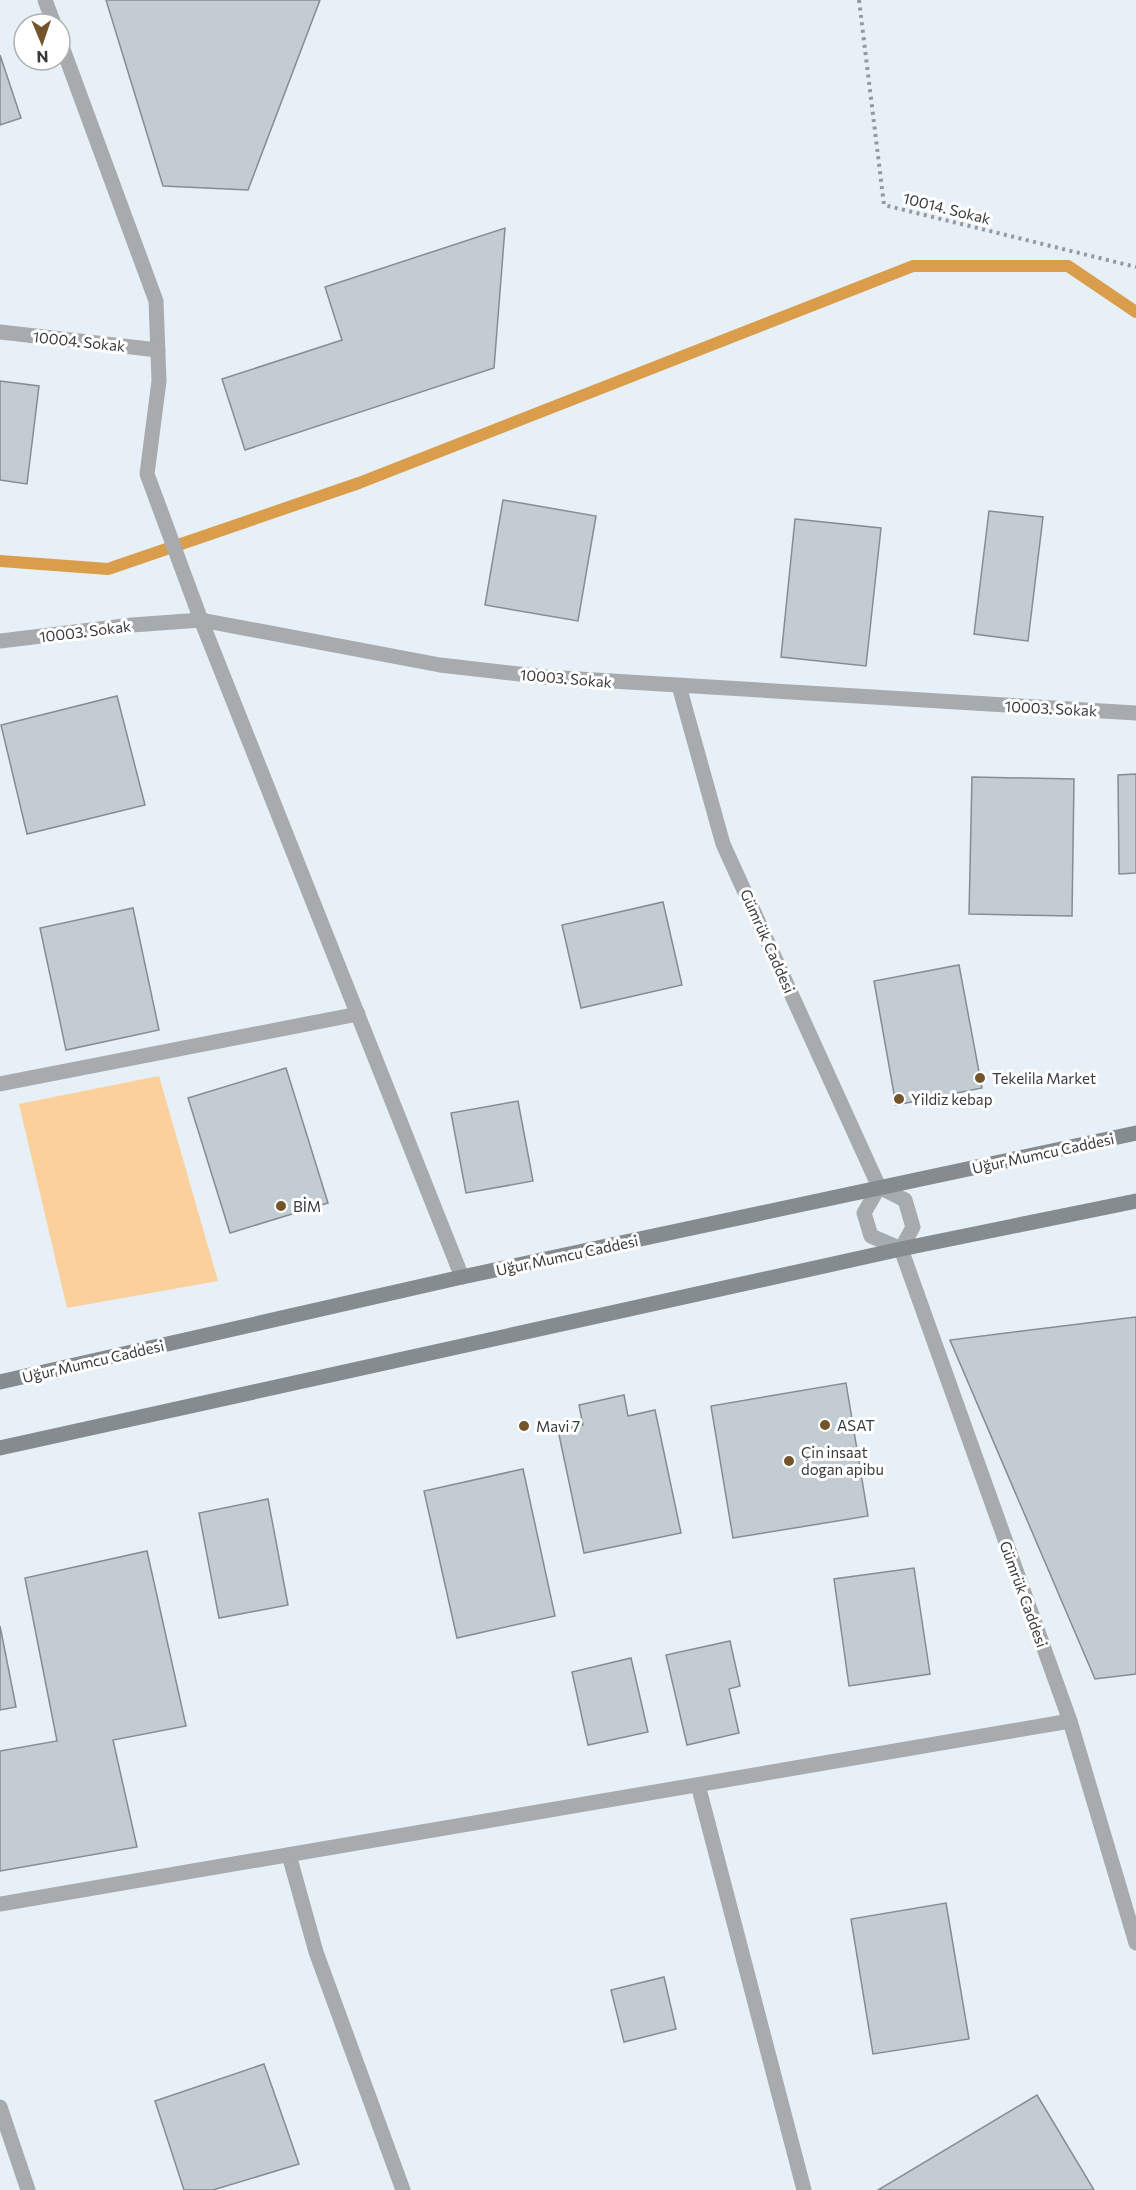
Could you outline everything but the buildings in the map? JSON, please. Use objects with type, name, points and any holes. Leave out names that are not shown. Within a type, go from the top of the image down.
[{"type":"main road","name":"Uğur Mumcu Caddesi","points":[[0,1382],[462,1277],[1136,1132]]},
{"type":"main road","points":[[0,1448],[901,1249],[1136,1201]]},
{"type":"street","points":[[71,72],[156,301],[159,381],[147,474],[201,620],[462,1277]]},
{"type":"street","name":"10004. Sokak","points":[[0,332],[158,350]]},
{"type":"street","name":"10003. Sokak","points":[[0,641],[132,625],[201,620],[440,665],[546,677],[1136,712]]},
{"type":"street","name":"Gümrük Caddesi","points":[[679,686],[723,844],[879,1187]]},
{"type":"street","points":[[0,1084],[358,1014]]},
{"type":"street","points":[[879,1187],[905,1200],[913,1227],[901,1249],[871,1236],[864,1213],[879,1187]]},
{"type":"street","name":"Gümrük Caddesi","points":[[901,1249],[1070,1721],[1136,1943]]},
{"type":"street","points":[[0,1904],[1070,1721]]},
{"type":"street","points":[[698,1785],[804,2190]]},
{"type":"street","points":[[289,1855],[316,1952],[403,2190]]},
{"type":"street","points":[[0,2107],[28,2190]]},
{"type":"path","name":"10014. Sokak","points":[[859,0],[884,205],[1136,267]]},
{"type":"shaded area","points":[[159,1076],[218,1281],[67,1308],[19,1104]]},
{"type":"waterway","points":[[0,561],[108,569],[359,483],[913,266],[1068,266],[1136,312]]},
{"type":"place","name":"Tekelila Market","points":[[980,1078]]},
{"type":"place","name":"Yildiz kebap","points":[[899,1099]]},
{"type":"place","name":"BİM","points":[[281,1206]]},
{"type":"place","name":"ASAT","points":[[825,1425]]},
{"type":"place","name":"Mavi 7","points":[[524,1426]]},
{"type":"place","name":"Çin insaat dogan apibu","points":[[789,1461]]}]
